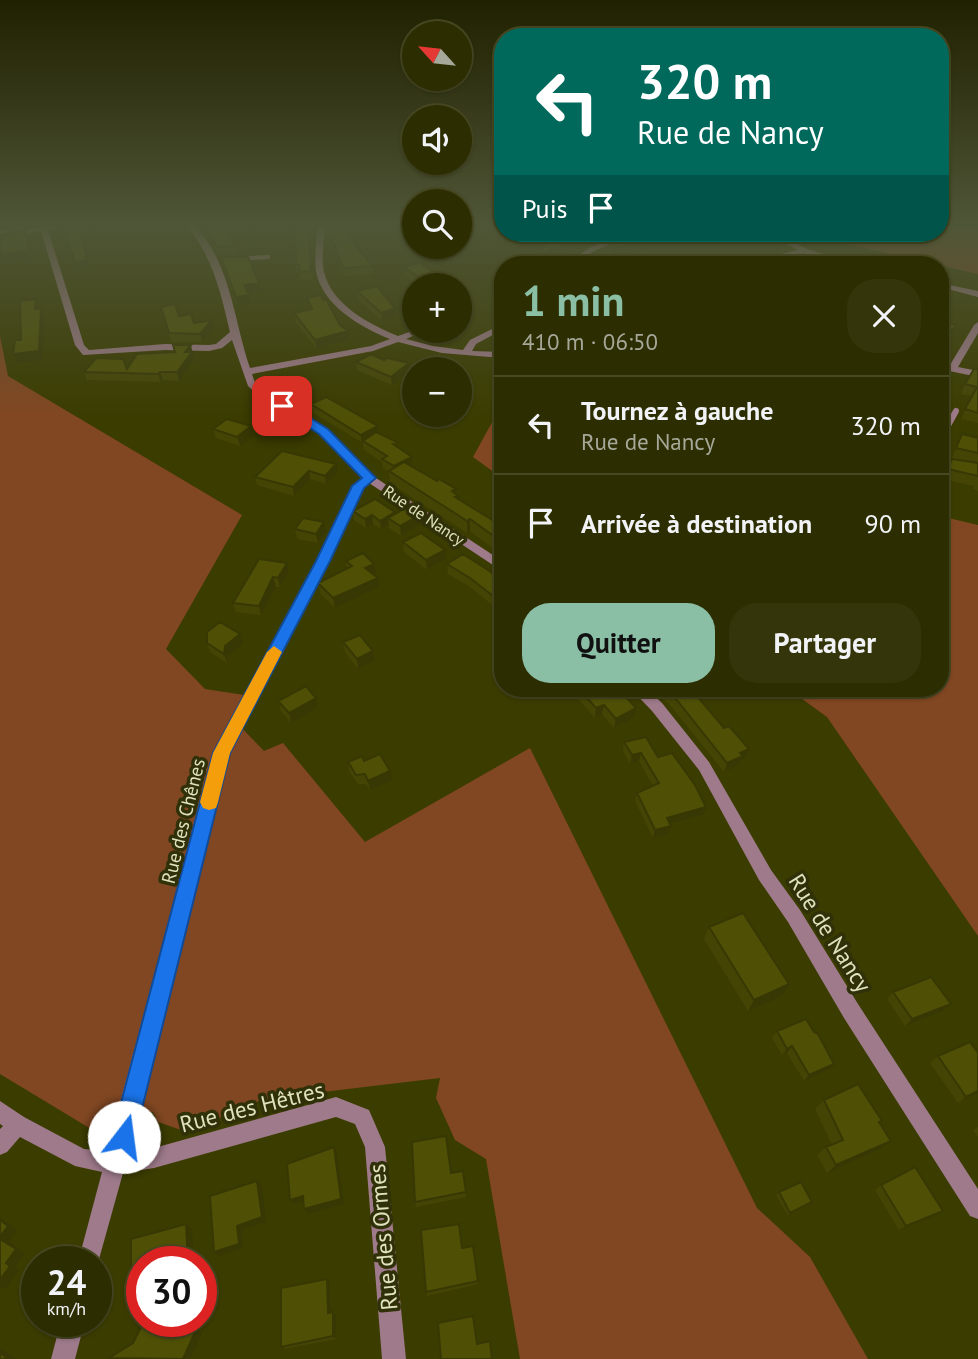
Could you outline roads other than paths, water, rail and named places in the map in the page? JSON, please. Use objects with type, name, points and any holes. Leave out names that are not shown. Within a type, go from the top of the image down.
[{"type":"street","points":[[66,290],[83,350],[94,354],[165,346],[209,348],[219,346],[235,333]]},
{"type":"street","name":"Rue de Nancy","points":[[222,290],[245,368],[251,384],[257,390],[324,432],[369,478],[494,562]]},
{"type":"street","points":[[327,290],[338,304],[359,319],[397,339],[434,349],[494,355]]},
{"type":"street","points":[[952,369],[978,325]]},
{"type":"street","points":[[466,353],[473,342],[494,331]]},
{"type":"street","points":[[245,368],[269,366],[402,337]]},
{"type":"street","points":[[949,368],[978,374]]},
{"type":"street","points":[[949,463],[978,469]]},
{"type":"street","name":"Rue des Chênes","points":[[94,1246],[222,753],[323,561],[358,486],[369,478]]},
{"type":"street","name":"Rue de Nancy","points":[[646,697],[704,766],[765,875],[794,916],[851,1011],[978,1208]]},
{"type":"street","name":"Rue des Hêtres","points":[[8,1118],[82,1159],[117,1163],[154,1157],[336,1107],[362,1117]]},
{"type":"street","name":"Rue des Ormes","points":[[362,1117],[375,1147],[394,1359]]},
{"type":"street","points":[[0,1145],[8,1118]]},
{"type":"street","points":[[63,1359],[69,1337]]},
{"type":"lane","points":[[949,424],[956,411]]}]
